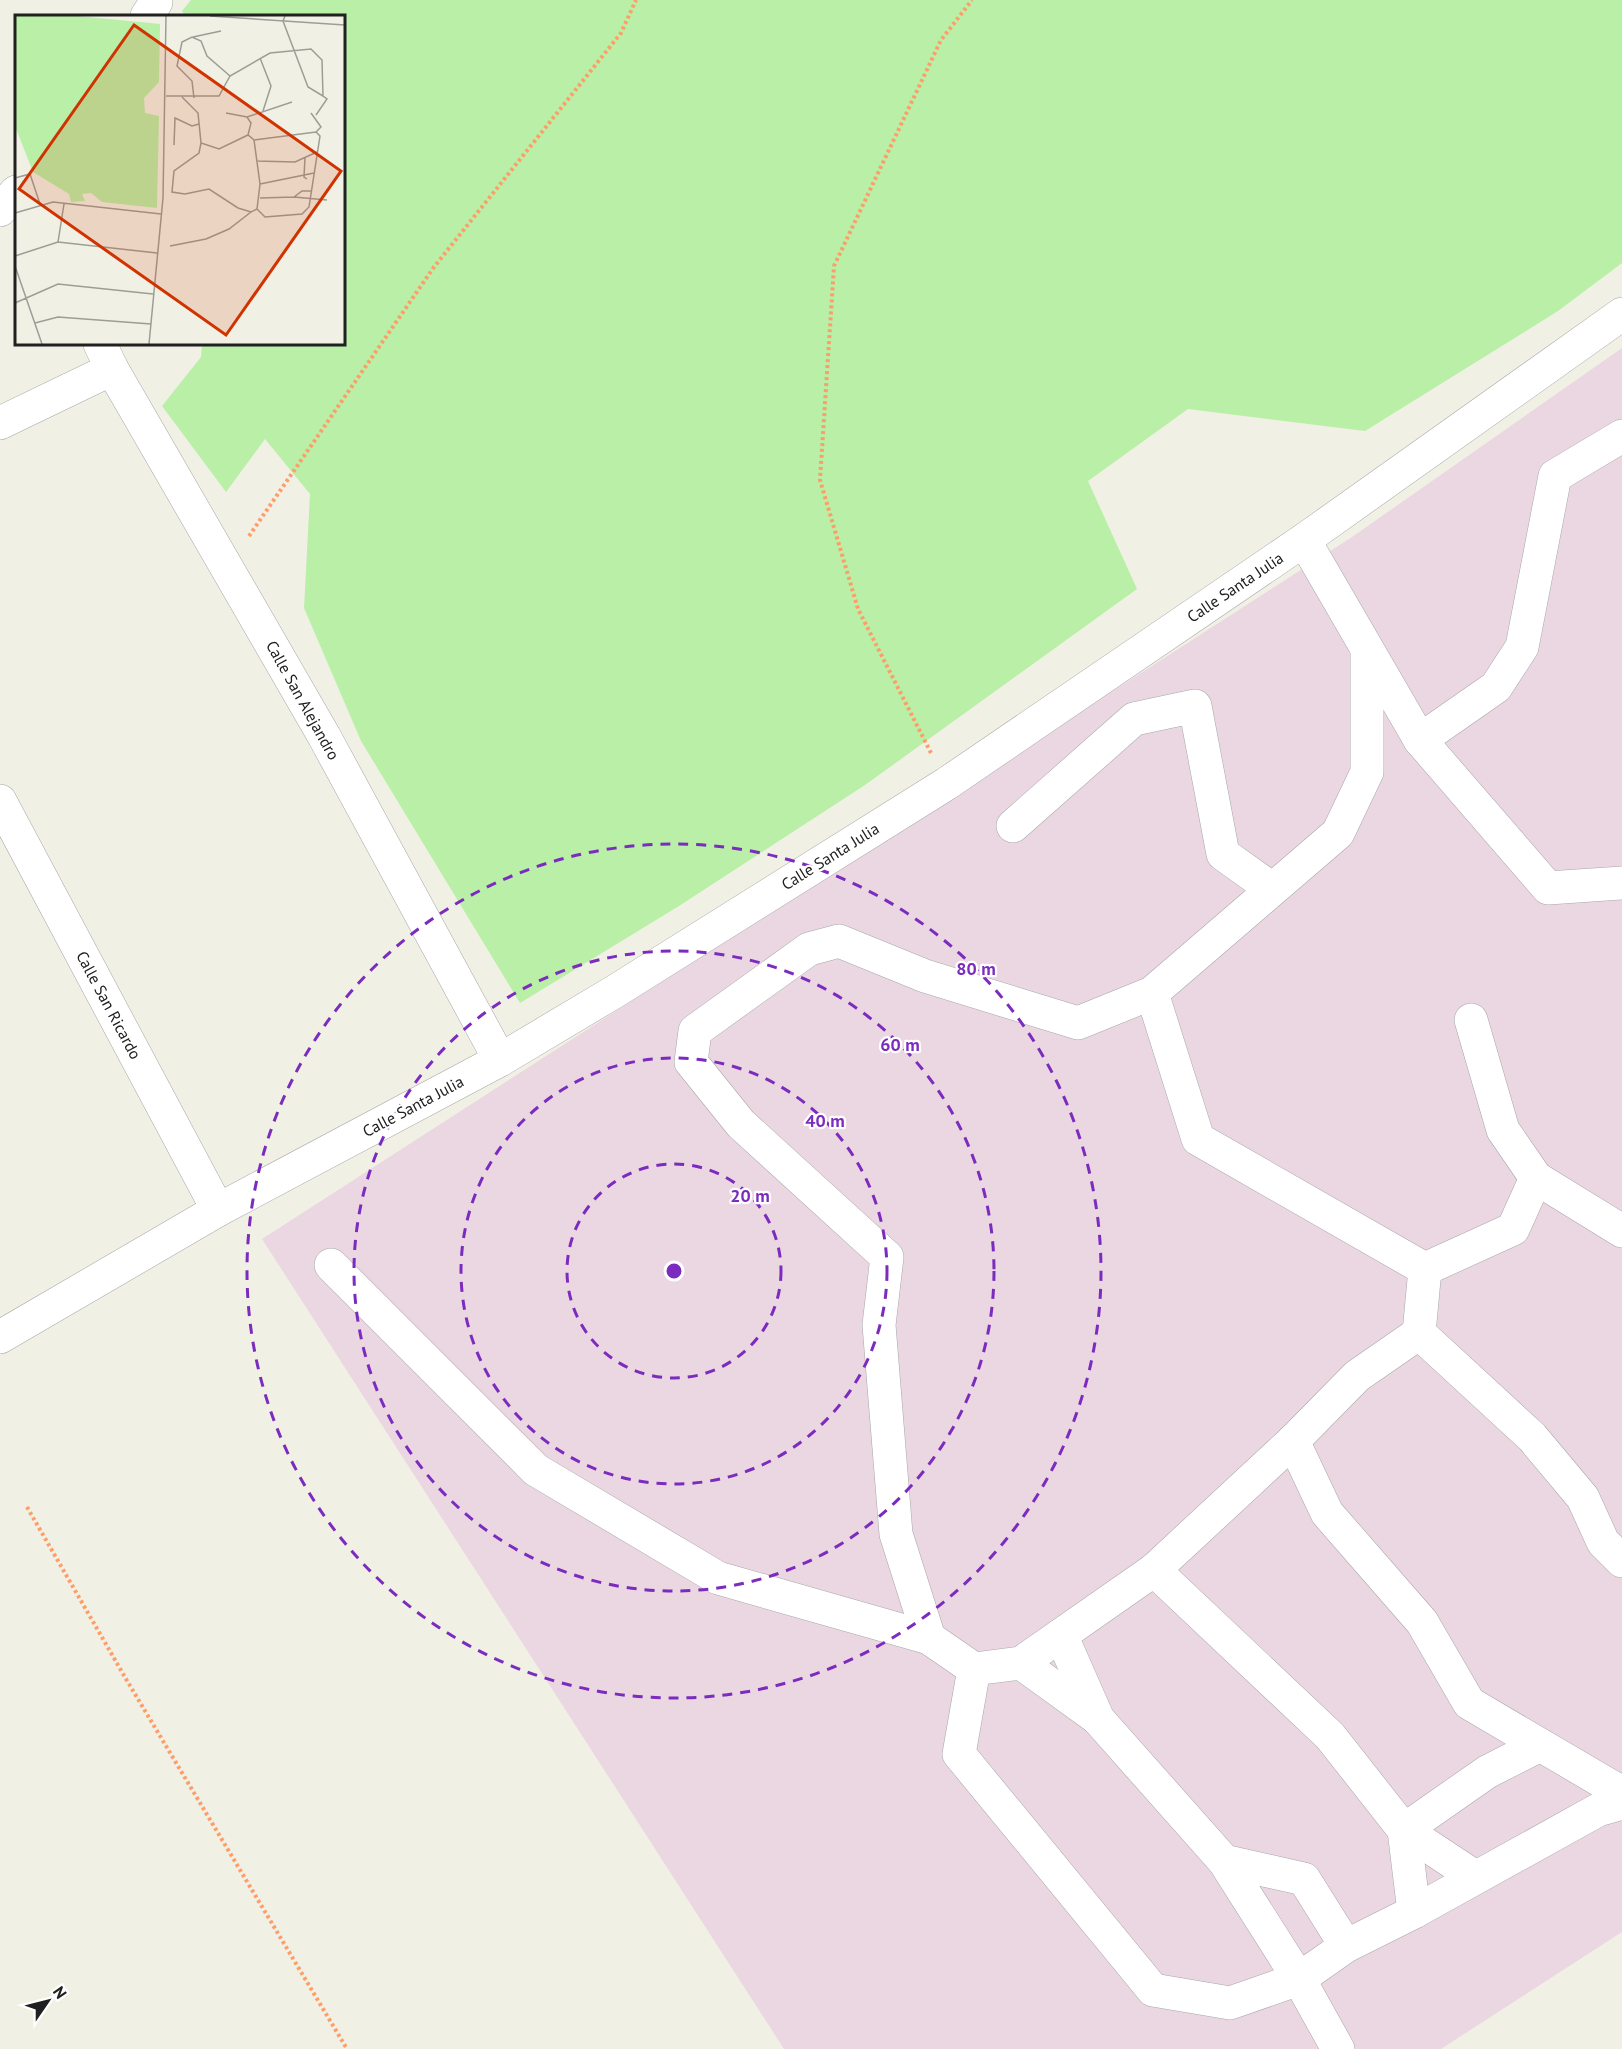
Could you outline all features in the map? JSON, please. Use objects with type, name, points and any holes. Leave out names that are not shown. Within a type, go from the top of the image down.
[{"type":"street","points":[[15,193],[0,211],[15,227]]},
{"type":"street","name":"Calle Santa Julia","points":[[0,1337],[218,1210],[500,1060],[614,992],[946,784],[1304,540],[1622,314]]},
{"type":"street","name":"Calle San Alejandro","points":[[106,356],[324,736],[500,1060]]},
{"type":"street","points":[[0,423],[106,356]]},
{"type":"street","points":[[1420,740],[1496,687],[1522,647],[1555,476],[1622,436]]},
{"type":"street","points":[[1304,540],[1420,740],[1548,888],[1622,883]]},
{"type":"street","points":[[928,1638],[896,1534],[879,1325],[887,1257],[741,1124],[691,1062],[695,1031],[809,949],[838,941],[925,976],[1078,1023],[1152,993],[1338,833],[1367,772],[1367,650]]},
{"type":"street","points":[[1013,826],[1134,719],[1195,706],[1223,854],[1272,889]]},
{"type":"street","name":"Calle San Ricardo","points":[[0,801],[218,1210]]},
{"type":"street","points":[[1152,993],[1198,1139],[1425,1269]]},
{"type":"street","points":[[1471,1020],[1503,1130],[1536,1178],[1622,1231]]},
{"type":"street","points":[[1425,1269],[1513,1229],[1536,1178]]},
{"type":"street","points":[[331,1264],[537,1470],[718,1578],[928,1638],[974,1669],[1021,1663],[1154,1570],[1293,1440],[1357,1376],[1419,1333],[1425,1269]]},
{"type":"street","points":[[1419,1333],[1533,1437],[1583,1498],[1603,1542],[1622,1561]]},
{"type":"street","points":[[1293,1440],[1327,1513],[1422,1622],[1468,1703],[1622,1793]]},
{"type":"street","points":[[1154,1570],[1330,1736],[1404,1830],[1475,1877]]},
{"type":"street","points":[[1061,1635],[1098,1719]]},
{"type":"street","points":[[1021,1663],[1098,1719],[1224,1861],[1299,1979],[1338,2049]]},
{"type":"street","points":[[974,1669],[959,1754],[1153,1989],[1230,2003],[1299,1979],[1346,1946],[1413,1912],[1598,1810],[1622,1803]]},
{"type":"street","points":[[1404,1830],[1487,1772],[1540,1745]]},
{"type":"street","points":[[1404,1830],[1413,1912]]},
{"type":"street","points":[[1224,1861],[1304,1879],[1346,1946]]},
{"type":"path","points":[[228,566],[434,267],[621,33],[636,0]]},
{"type":"path","points":[[946,784],[858,609],[820,480],[834,266],[941,40],[972,0]]},
{"type":"path","points":[[27,1507],[126,1679],[347,2049]]},
{"type":"shaded area","points":[[1622,348],[1622,1932],[1441,2049],[784,2049],[262,1239],[1352,537]]},
{"type":"green space","points":[[191,0],[1622,0],[1622,263],[1558,311],[1365,431],[1188,409],[1088,481],[1137,589],[865,785],[679,906],[520,1003],[361,741],[304,608],[310,494],[265,439],[226,492],[162,406],[201,357],[202,345],[345,345],[345,15],[184,15],[182,11]]}]
